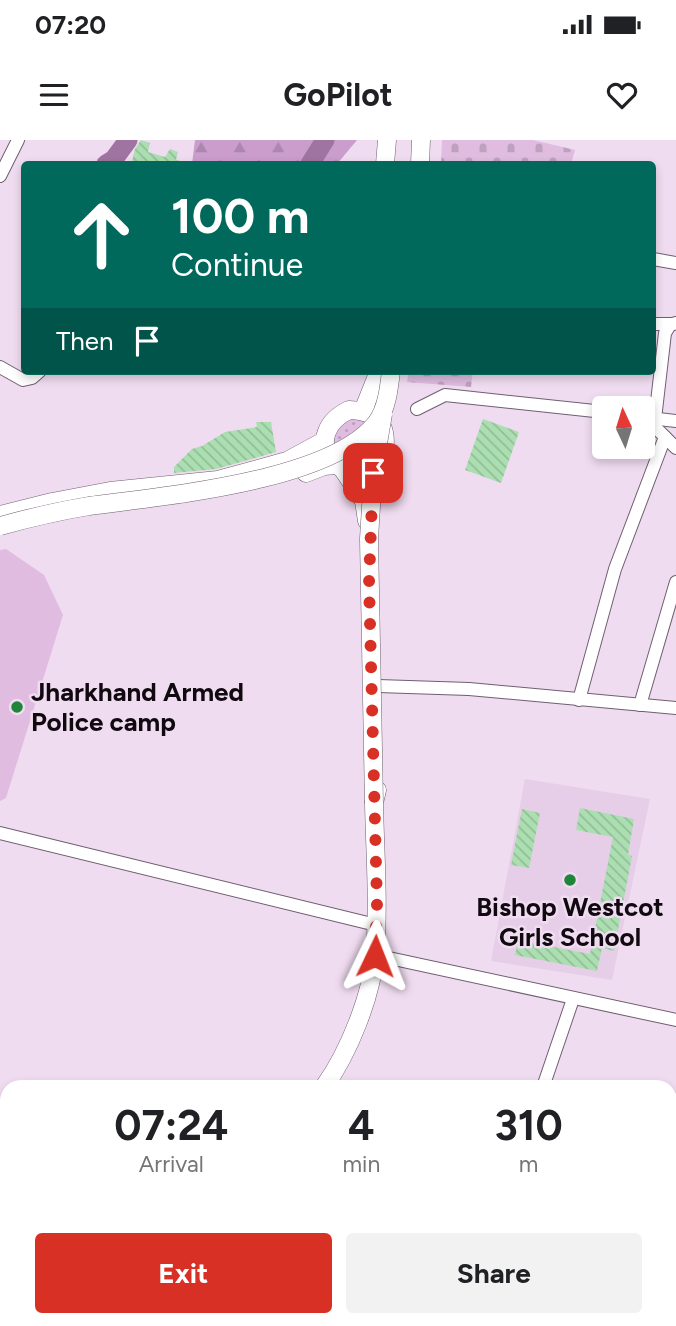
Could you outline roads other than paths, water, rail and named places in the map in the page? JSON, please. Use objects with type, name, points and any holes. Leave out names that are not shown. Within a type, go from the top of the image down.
[{"type":"main road","points":[[385,161],[387,140]]},
{"type":"main road","points":[[415,161],[416,140]]},
{"type":"main road","points":[[363,411],[377,375]]},
{"type":"main road","points":[[0,517],[68,503],[238,479],[290,464],[330,446],[362,424],[377,402],[377,375]]},
{"type":"main road","points":[[330,1080],[355,1028],[375,956],[369,539],[373,473],[392,375]]},
{"type":"main road","points":[[0,532],[74,514],[156,503],[284,480],[324,466],[356,472],[371,467],[382,459],[392,375]]},
{"type":"main road","points":[[349,410],[363,411],[376,418],[384,429],[375,545],[380,779],[374,803],[366,780],[367,511],[364,501],[328,455],[324,441],[327,428],[336,416],[349,410]]},
{"type":"main road","points":[[0,527],[86,507],[262,479],[346,446],[372,427],[383,411]]},
{"type":"main road","points":[[0,517],[52,502],[110,491],[218,480],[287,461],[324,441]]},
{"type":"street","points":[[0,176],[18,140]]},
{"type":"street","points":[[656,260],[676,263]]},
{"type":"street","points":[[656,324],[674,323]]},
{"type":"street","points":[[652,396],[665,333],[674,323]]},
{"type":"street","points":[[0,368],[23,380],[35,375]]},
{"type":"street","points":[[418,410],[444,395],[592,411]]},
{"type":"street","points":[[655,419],[676,421]]},
{"type":"street","points":[[655,426],[676,447]]},
{"type":"street","points":[[579,700],[615,569],[664,437]]},
{"type":"street","points":[[640,705],[672,606],[676,582]]},
{"type":"street","points":[[378,686],[469,689],[676,708]]},
{"type":"street","points":[[0,833],[376,925]]},
{"type":"street","points":[[375,956],[676,1020]]},
{"type":"street","points":[[545,1080],[573,999]]},
{"type":"waterway","points":[[111,161],[128,140]]},
{"type":"waterway","points":[[312,161],[325,140]]},
{"type":"place","name":"Jharkhand Armed Police camp","points":[[17,707]]},
{"type":"place","name":"Bishop Westcot Girls School","points":[[570,880]]}]
